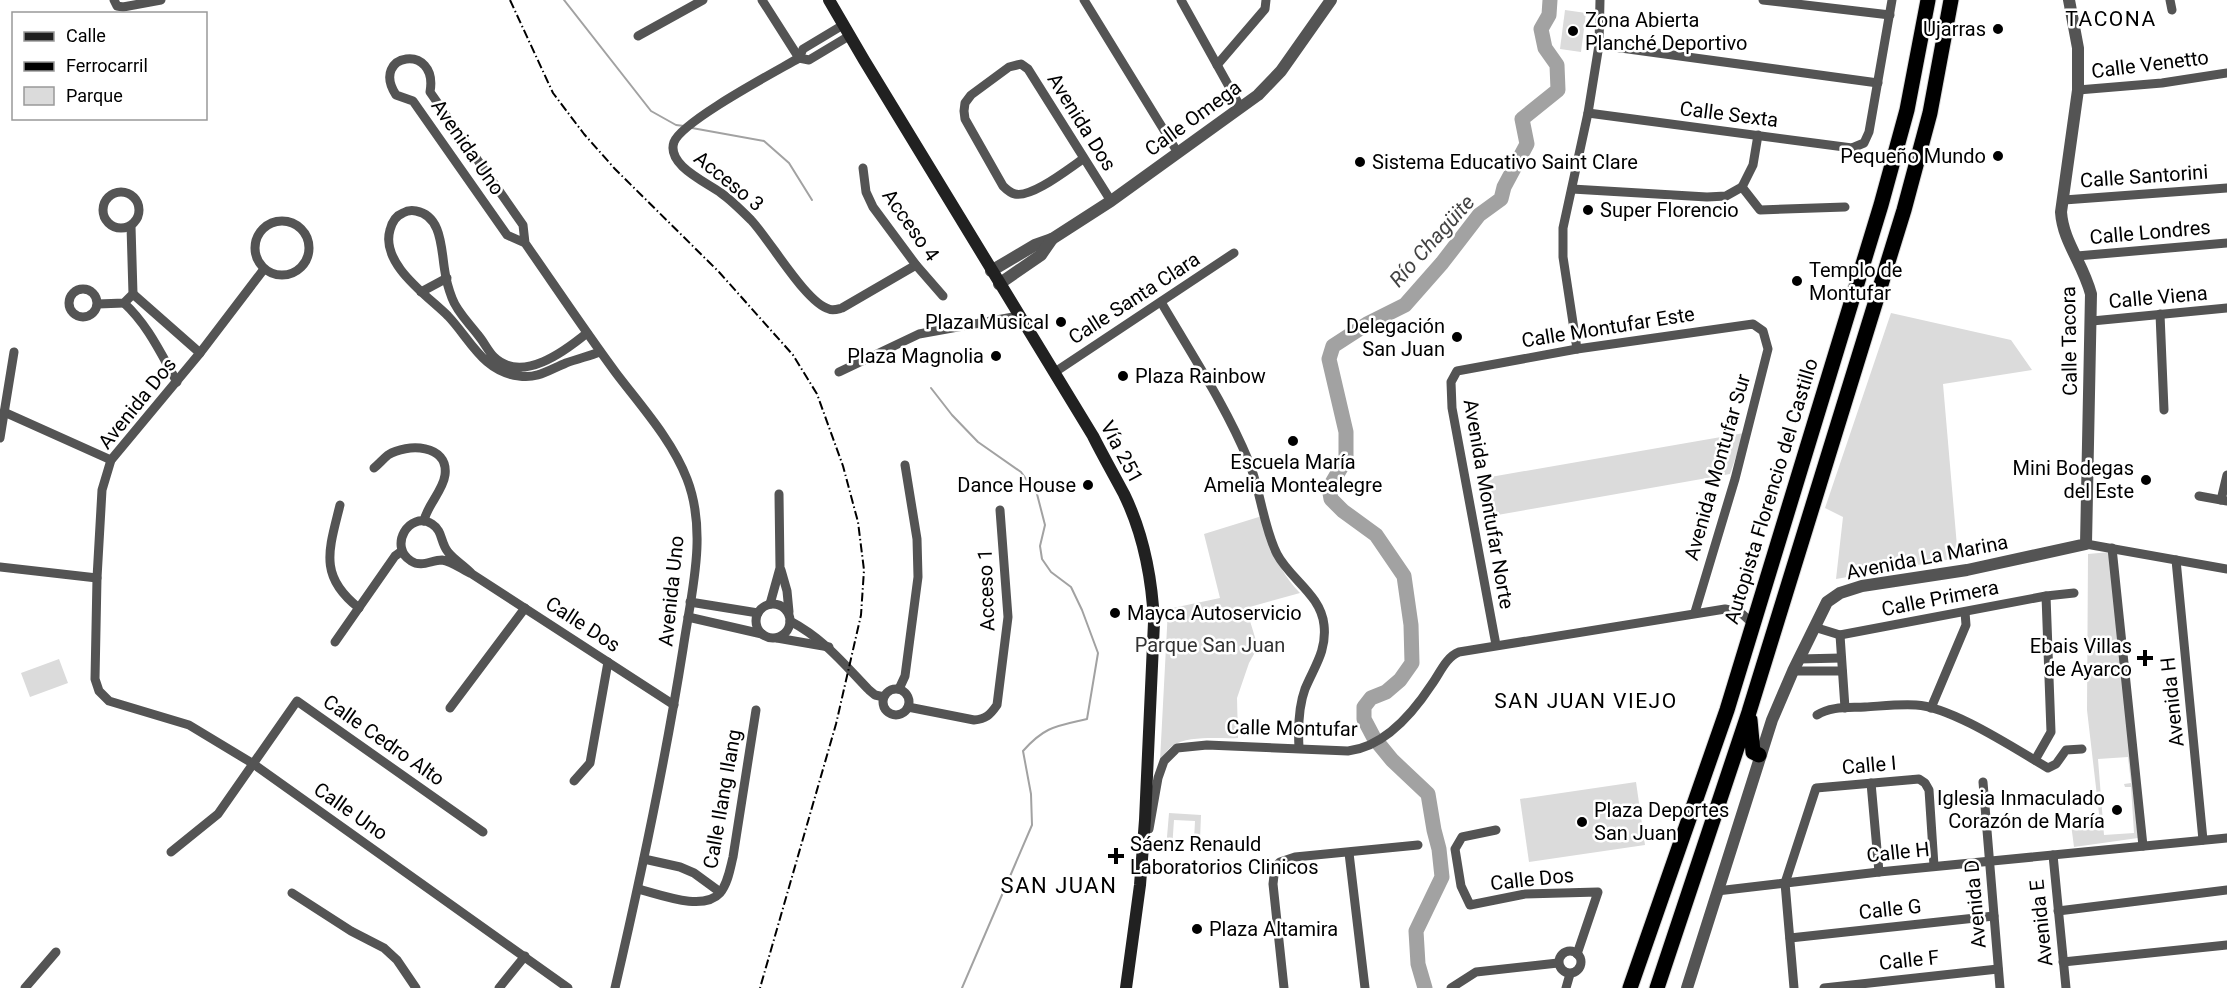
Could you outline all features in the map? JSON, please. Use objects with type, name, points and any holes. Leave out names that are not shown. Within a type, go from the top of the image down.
[{"type":"highway","name":"Autopista Florencio del Castillo","points":[[1630,988],[1727,710],[1884,195],[1907,110],[1928,0]]},
{"type":"highway","points":[[1657,988],[1749,712],[1904,210],[1930,113],[1951,0]]},
{"type":"highway","points":[[1749,712],[1751,741],[1754,752],[1759,755]]},
{"type":"main road","name":"Vía 251","points":[[829,0],[1054,372],[1125,496],[1139,539],[1152,592],[1154,622],[1140,885],[1126,988]]},
{"type":"street","points":[[116,3],[123,7],[161,0]]},
{"type":"street","points":[[638,36],[703,0]]},
{"type":"street","points":[[762,0],[799,58],[809,60],[849,36]]},
{"type":"street","points":[[1084,0],[1178,153]]},
{"type":"street","points":[[1181,0],[1241,108]]},
{"type":"street","points":[[1217,65],[1265,9],[1266,0]]},
{"type":"street","name":"Calle Omega","points":[[991,271],[1035,245],[1052,239],[1111,201],[1241,108],[1269,85],[1331,0]]},
{"type":"street","points":[[1577,349],[1563,257],[1563,228],[1588,113],[1599,45],[1600,0]]},
{"type":"street","points":[[1763,0],[1890,15]]},
{"type":"street","points":[[1599,45],[1878,83],[1892,0]]},
{"type":"street","name":"Calle Tacora","points":[[2069,0],[2078,48],[2078,90],[2061,212],[2067,239],[2086,274],[2091,294],[2086,544]]},
{"type":"street","points":[[799,58],[803,49],[843,25]]},
{"type":"street","name":"Avenida Uno","points":[[525,243],[507,235],[414,101],[405,100],[396,95],[389,79],[389,72],[400,60],[407,57],[423,62],[432,80],[430,92],[523,225],[525,243],[600,352],[670,447],[687,479],[694,505],[698,549],[674,705],[638,889],[615,988]]},
{"type":"street","name":"Acceso 3","points":[[799,58],[691,124],[674,143],[673,152],[677,161],[723,194],[751,220],[808,294],[822,306],[831,310],[842,308],[916,265]]},
{"type":"street","name":"Avenida Dos","points":[[1083,159],[1049,182],[1024,194],[1016,195],[1009,192],[1003,186],[965,119],[963,111],[965,103],[971,95],[1010,67],[1021,64],[1028,69],[1111,201]]},
{"type":"street","name":"Calle Venetto","points":[[2078,90],[2162,83],[2227,73]]},
{"type":"street","name":"Calle Sexta","points":[[1588,113],[1852,148],[1864,142],[1869,132],[1878,83]]},
{"type":"street","points":[[1572,189],[1707,197],[1726,196],[1742,187],[1753,165],[1758,135]]},
{"type":"street","name":"Acceso 4","points":[[863,168],[866,192],[873,207],[916,265],[943,296]]},
{"type":"street","points":[[1742,187],[1760,210],[1845,207]]},
{"type":"street","name":"Calle Santorini","points":[[2064,200],[2227,188]]},
{"type":"street","points":[[587,333],[561,353],[543,362],[523,367],[504,364],[494,357],[458,309],[447,278],[441,243],[432,219],[423,212],[409,210],[400,214],[393,221],[389,234],[392,253],[398,268],[451,320],[484,362],[517,376],[535,377],[565,363],[600,352]]},
{"type":"street","points":[[280,222],[290,222],[298,226],[308,240],[309,250],[307,259],[301,267],[285,275],[272,274],[264,268],[258,261],[255,248],[262,231],[271,224],[280,222]]},
{"type":"street","points":[[98,304],[124,303],[133,294],[131,226]]},
{"type":"street","name":"Calle Omega","points":[[999,284],[1041,255],[1052,239]]},
{"type":"street","name":"Calle Londres","points":[[2077,256],[2227,243]]},
{"type":"street","name":"Calle Santa Clara","points":[[1054,372],[1234,254]]},
{"type":"street","name":"Avenida Dos","points":[[99,691],[95,679],[97,578],[102,490],[111,460],[177,382],[264,268]]},
{"type":"street","points":[[421,292],[447,278]]},
{"type":"street","points":[[133,294],[200,353]]},
{"type":"street","points":[[124,303],[134,312],[153,339],[177,382]]},
{"type":"street","points":[[1161,303],[1230,419],[1250,466],[1278,555],[1285,567],[1312,597],[1324,622],[1325,646],[1304,691],[1298,729],[1299,748]]},
{"type":"street","name":"Calle Viena","points":[[2092,321],[2227,308]]},
{"type":"street","points":[[2160,314],[2164,410]]},
{"type":"street","points":[[839,372],[919,334],[1019,316]]},
{"type":"street","points":[[153,339],[167,324]]},
{"type":"street","name":"Calle Montufar Este","points":[[1457,371],[1577,349],[1743,324],[1753,324],[1763,331]]},
{"type":"street","name":"Avenida Montufar Sur","points":[[1695,612],[1729,499],[1768,349],[1763,331]]},
{"type":"street","points":[[469,342],[479,335]]},
{"type":"street","points":[[0,438],[14,352]]},
{"type":"street","points":[[543,362],[547,372]]},
{"type":"street","name":"Avenida Montufar Norte","points":[[1457,371],[1451,382],[1452,408],[1496,645]]},
{"type":"street","points":[[4,412],[111,460]]},
{"type":"street","points":[[335,642],[395,556],[402,551],[401,540],[406,528],[411,524],[424,521],[426,510],[444,479],[445,467],[440,456],[430,449],[417,448],[389,454],[374,468]]},
{"type":"street","points":[[899,689],[905,676],[918,577],[917,539],[905,465]]},
{"type":"street","points":[[2199,496],[2224,501],[2227,475]]},
{"type":"street","points":[[777,638],[788,629],[790,618],[787,591],[780,568],[779,494]]},
{"type":"street","points":[[340,506],[329,561],[334,580],[343,596],[359,608]]},
{"type":"street","name":"Acceso 1","points":[[908,706],[974,720],[984,719],[997,705],[1008,617],[1000,510]]},
{"type":"street","name":"Calle Dos","points":[[424,521],[431,523],[441,533],[448,552],[472,574]]},
{"type":"street","points":[[2086,544],[2227,568]]},
{"type":"street","name":"Avenida La Marina","points":[[1687,988],[1759,755],[1793,671],[1827,602],[1840,593],[1862,586],[1967,570],[2086,544]]},
{"type":"street","points":[[2112,548],[2143,846]]},
{"type":"street","name":"Calle Dos","points":[[402,551],[409,561],[417,564],[447,561],[472,574],[674,705]]},
{"type":"street","name":"Avenida H","points":[[2176,561],[2203,840]]},
{"type":"street","points":[[0,567],[97,578]]},
{"type":"street","points":[[770,604],[780,568]]},
{"type":"street","name":"Calle Primera","points":[[1814,627],[1840,635],[2046,596],[2074,593]]},
{"type":"street","points":[[2035,760],[2051,732],[2046,596]]},
{"type":"street","points":[[690,602],[758,613]]},
{"type":"street","points":[[762,634],[756,620],[758,613],[763,607],[778,604],[784,608],[790,618],[829,647],[869,690],[884,697]]},
{"type":"street","points":[[450,708],[525,608]]},
{"type":"street","name":"Calle Montufar","points":[[1140,885],[1158,778],[1164,761],[1177,748],[1197,745],[1348,751],[1368,747],[1380,740],[1424,696],[1449,658],[1459,652],[1695,612],[1733,609],[1752,623]]},
{"type":"street","points":[[1931,708],[1966,625],[1965,612]]},
{"type":"street","points":[[688,617],[762,634],[769,638],[829,647]]},
{"type":"street","points":[[1840,635],[1845,708]]},
{"type":"street","points":[[1799,659],[1841,658]]},
{"type":"street","points":[[574,781],[590,763],[608,662]]},
{"type":"street","points":[[1793,671],[1842,671]]},
{"type":"street","points":[[899,689],[908,696],[908,706],[905,711],[894,714],[885,708],[884,697],[887,692],[899,689]]},
{"type":"street","name":"Calle Uno","points":[[99,691],[109,701],[189,725],[252,763],[568,988]]},
{"type":"street","name":"Calle Cedro Alto","points":[[252,763],[297,701],[483,832]]},
{"type":"street","points":[[1817,715],[1826,710],[1845,708],[1917,705],[1931,708],[1954,715],[2048,768],[2052,767],[2066,750],[2082,748]]},
{"type":"street","name":"Calle Ilang Ilang","points":[[638,889],[696,902],[711,899],[720,892],[728,878],[734,857],[756,710]]},
{"type":"street","points":[[171,852],[218,814],[252,763]]},
{"type":"street","name":"Calle I","points":[[1785,883],[1816,788],[1918,778],[1929,790],[1934,866]]},
{"type":"street","name":"Avenida D","points":[[1983,782],[2000,988]]},
{"type":"street","points":[[1871,783],[1879,872]]},
{"type":"street","name":"Calle Dos","points":[[1496,830],[1462,837],[1455,849],[1461,885],[1470,905],[1525,894],[1598,892],[1577,954]]},
{"type":"street","name":"Calle H","points":[[1717,891],[1934,866],[2227,838]]},
{"type":"street","points":[[1284,988],[1273,884],[1275,867],[1280,862],[1295,857],[1418,845]]},
{"type":"street","points":[[1349,853],[1365,988]]},
{"type":"street","name":"Avenida E","points":[[2053,855],[2066,988]]},
{"type":"street","name":"Calle Ilang Ilang","points":[[644,859],[694,873],[720,892]]},
{"type":"street","points":[[1785,883],[1794,988]]},
{"type":"street","points":[[2058,911],[2227,890]]},
{"type":"street","points":[[292,893],[351,931],[384,948],[397,960],[416,988]]},
{"type":"street","name":"Calle G","points":[[1790,938],[1994,916]]},
{"type":"street","points":[[2063,962],[2227,945]]},
{"type":"street","points":[[1566,988],[1570,974],[1578,970],[1581,962],[1577,954],[1571,951],[1560,956],[1558,963],[1560,968],[1570,974]]},
{"type":"street","points":[[25,988],[56,952]]},
{"type":"street","points":[[500,988],[525,957]]},
{"type":"street","points":[[1451,988],[1476,972],[1558,963]]},
{"type":"street","name":"Calle F","points":[[1824,988],[1998,969]]},
{"type":"green space","name":"Zona Abierta Planché Deportivo","points":[[1565,10],[1586,13],[1581,52],[1560,49]]},
{"type":"green space","points":[[1891,313],[2011,340],[2032,370],[1943,384],[1958,558],[1836,579],[1843,517],[1825,508]]},
{"type":"green space","points":[[1744,433],[1730,474],[1486,517],[1479,479]]},
{"type":"green space","name":"Parque San Juan","points":[[1262,516],[1280,567],[1300,593],[1246,608],[1258,647],[1249,663],[1237,698],[1238,738],[1187,740],[1172,746],[1160,761],[1168,609],[1220,598],[1204,534]]},
{"type":"green space","points":[[2110,552],[2138,838],[2074,847],[2071,824],[2100,822],[2087,710],[2088,554]],"holes":[[[2128,757],[2131,783],[2124,784],[2125,787],[2131,787],[2134,833],[2104,835],[2098,759]]]},
{"type":"green space","points":[[59,659],[68,683],[30,697],[21,673]]},
{"type":"green space","name":"Plaza Deportes San Juan","points":[[1636,782],[1645,845],[1529,862],[1520,799]]},
{"type":"green space","points":[[1169,813],[1201,815],[1200,840],[1194,840],[1195,821],[1174,820],[1172,849],[1166,849]]},
{"type":"waterway","points":[[564,0],[651,111],[676,125],[684,126]]},
{"type":"waterway","name":"Río Chagüite","points":[[1425,988],[1418,964],[1416,931],[1442,877],[1428,794],[1392,760],[1374,738],[1364,719],[1364,707],[1371,698],[1386,692],[1400,680],[1412,663],[1411,625],[1404,576],[1376,535],[1343,511],[1331,499],[1329,488],[1346,459],[1346,432],[1329,359],[1333,346],[1367,324],[1405,305],[1442,263],[1479,215],[1501,199],[1504,187],[1527,144],[1522,119],[1558,90],[1557,65],[1545,48],[1541,29],[1549,15],[1550,0]]},
{"type":"waterway","points":[[692,128],[764,141],[789,163],[812,200]]},
{"type":"waterway","points":[[931,388],[952,415],[978,442],[1021,472],[1037,494],[1045,525],[1040,546],[1042,559],[1051,572],[1071,587],[1098,653],[1087,719],[1052,728],[1038,736],[1023,751],[1031,794],[1032,825],[962,988]]},
{"type":"railway","points":[[510,0],[553,93],[584,134],[615,169],[719,272],[793,355],[817,394],[843,466],[858,522],[864,570],[861,615],[836,724],[760,988]]},
{"type":"place","name":"Ujarras","points":[[1998,29]]},
{"type":"place","name":"Zona Abierta Planché Deportivo","points":[[1573,31]]},
{"type":"place","name":"Pequeño Mundo","points":[[1998,156]]},
{"type":"place","name":"Sistema Educativo Saint Clare","points":[[1360,162]]},
{"type":"place","name":"Super Florencio","points":[[1588,210]]},
{"type":"place","name":"Templo de Montufar","points":[[1797,281]]},
{"type":"place","name":"Plaza Musical","points":[[1061,322]]},
{"type":"place","name":"Delegación San Juan","points":[[1457,337]]},
{"type":"place","name":"Plaza Magnolia","points":[[996,356]]},
{"type":"place","name":"Plaza Rainbow","points":[[1123,376]]},
{"type":"place","name":"Escuela María Amelia Montealegre","points":[[1293,441]]},
{"type":"place","name":"Mini Bodegas del Este","points":[[2146,480]]},
{"type":"place","name":"Dance House","points":[[1088,485]]},
{"type":"place","name":"Mayca Autoservicio","points":[[1115,613]]},
{"type":"place","name":"Ebais Villas de Ayarco","points":[[2145,658]]},
{"type":"place","name":"Iglesia Inmaculado Corazón de María","points":[[2117,810]]},
{"type":"place","name":"Plaza Deportes San Juan","points":[[1582,822]]},
{"type":"place","name":"Sáenz Renauld Laboratorios Clinicos","points":[[1116,856]]},
{"type":"place","name":"Plaza Altamira","points":[[1197,929]]},
{"type":"district","name":"TACONA","points":[[2111,19]]},
{"type":"district","name":"SAN JUAN VIEJO","points":[[1586,701]]},
{"type":"district","name":"SAN JUAN","points":[[1059,885]]}]
